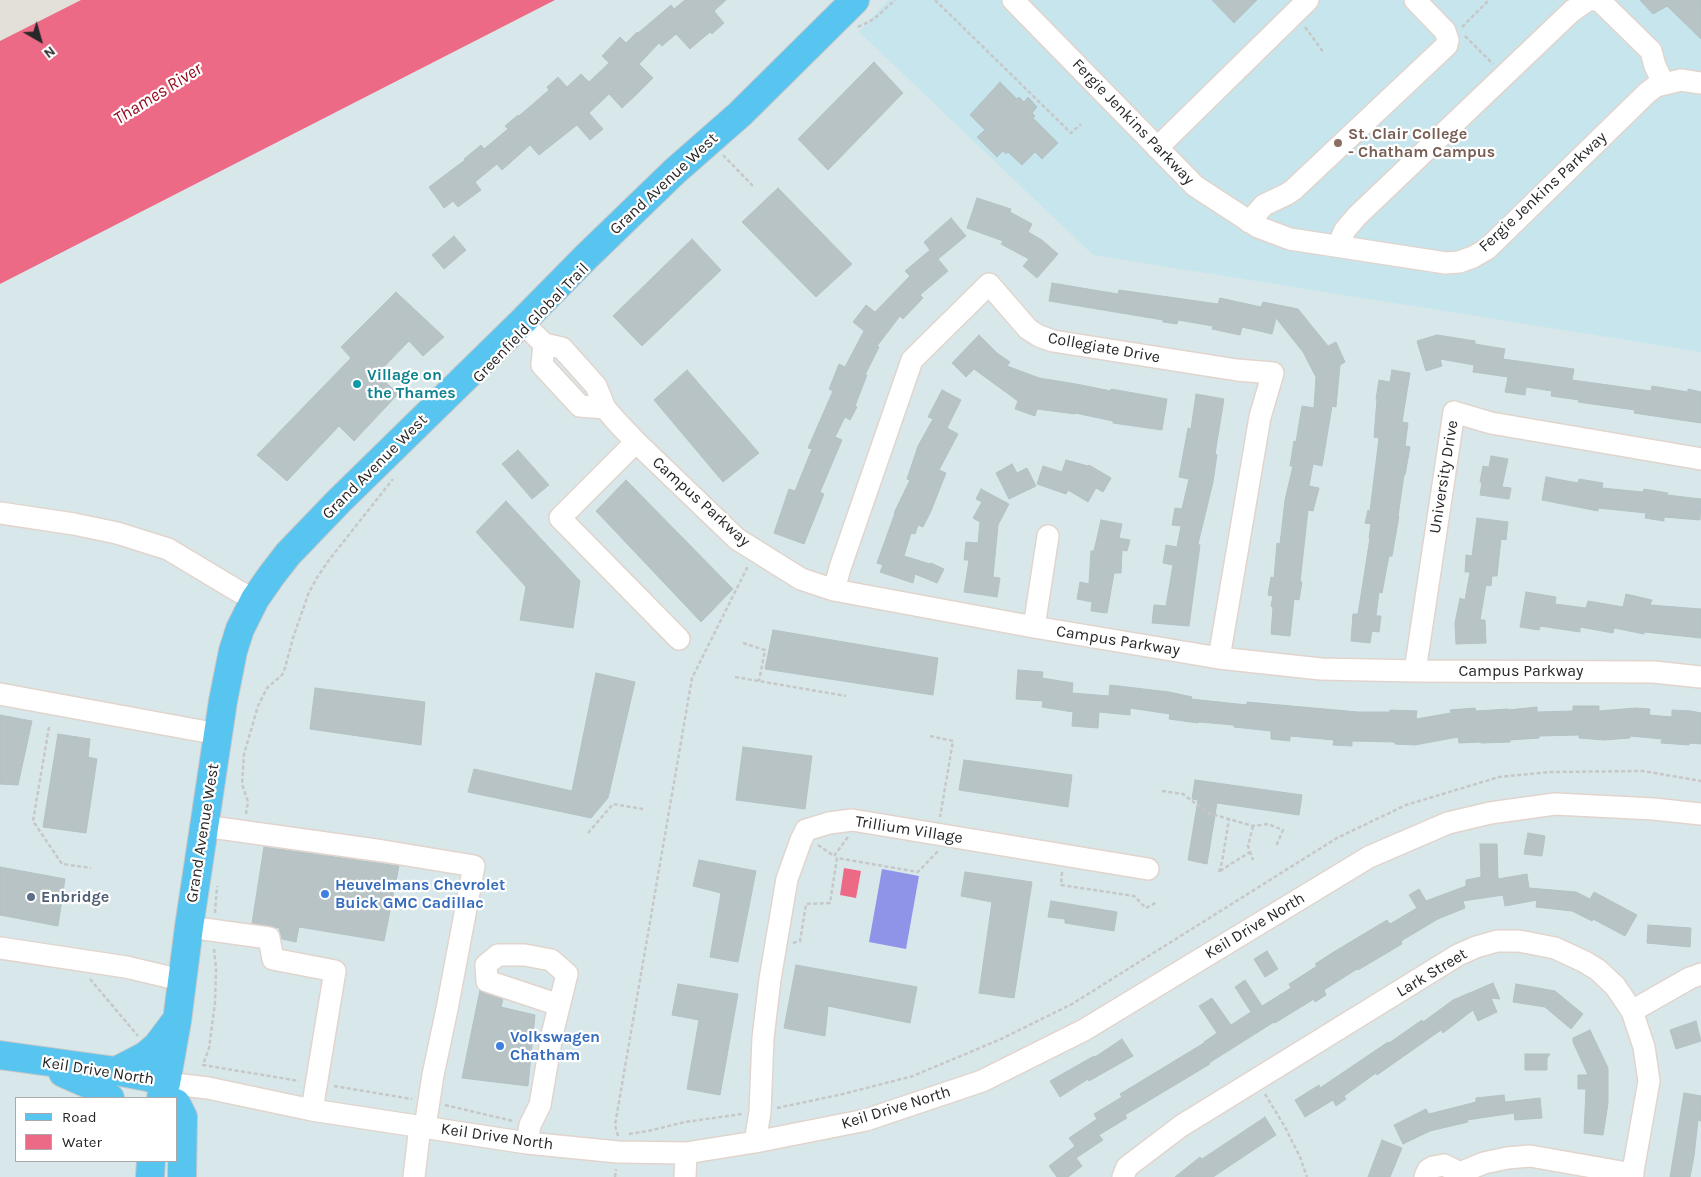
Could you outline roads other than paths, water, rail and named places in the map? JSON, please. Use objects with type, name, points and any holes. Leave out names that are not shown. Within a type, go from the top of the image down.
[{"type":"main road","name":"Grand Avenue West","points":[[169,1096],[181,980],[202,929],[204,826],[218,734],[233,650],[255,599],[270,576],[288,554],[339,501],[586,257],[675,172],[740,114],[854,0]]},
{"type":"main road","points":[[116,1071],[145,1056],[157,1046],[177,1020]]},
{"type":"main road","name":"Keil Drive North","points":[[0,1055],[146,1077],[169,1096]]},
{"type":"main road","points":[[32,1060],[95,1087],[109,1097]]},
{"type":"main road","points":[[178,1110],[183,1117],[182,1177]]},
{"type":"street","name":"Fergie Jenkins Parkway","points":[[1013,0],[1195,186],[1249,222],[1290,239],[1446,263],[1459,262],[1474,257],[1487,249],[1656,86],[1681,80],[1701,83]]},
{"type":"street","points":[[1157,148],[1308,0]]},
{"type":"street","points":[[1249,222],[1264,205],[1293,190],[1447,45],[1448,40],[1445,31],[1415,0]]},
{"type":"street","points":[[1338,246],[1345,230],[1357,216],[1572,11],[1588,0]]},
{"type":"street","points":[[1594,0],[1600,1],[1651,51],[1655,66],[1664,84]]},
{"type":"street","name":"Collegiate Drive","points":[[834,590],[912,360],[989,284],[1028,329],[1053,341],[1236,370],[1273,373],[1260,417],[1219,658]]},
{"type":"street","name":"Campus Parkway","points":[[522,322],[544,344],[542,365],[580,406],[605,408],[636,442],[738,539],[801,579],[834,590],[1034,627],[1219,658],[1321,669],[1654,672],[1701,677]]},
{"type":"street","name":"University Drive","points":[[1415,671],[1454,412],[1491,423],[1701,459]]},
{"type":"street","points":[[636,442],[560,518],[678,639]]},
{"type":"street","points":[[0,513],[74,524],[117,533],[168,549],[238,591],[255,599]]},
{"type":"street","points":[[1034,627],[1048,536]]},
{"type":"street","points":[[0,694],[218,734]]},
{"type":"street","name":"Keil Drive North","points":[[169,1096],[208,1088],[312,1110],[422,1126],[615,1140],[686,1153],[755,1142],[866,1120],[982,1081],[1084,1030],[1369,857],[1448,823],[1490,813],[1555,804],[1654,809],[1701,814]]},
{"type":"street","name":"Trillium Village","points":[[755,1142],[760,1112],[763,1038],[770,979],[787,880],[806,830],[829,823],[852,820],[1148,869]]},
{"type":"street","points":[[204,826],[383,850],[474,866],[429,1101],[422,1126],[414,1177]]},
{"type":"street","points":[[202,929],[268,938],[273,960],[335,971],[312,1110]]},
{"type":"street","name":"Lark Street","points":[[1123,1177],[1127,1167],[1181,1126],[1458,955],[1476,947],[1497,942],[1519,941],[1539,944],[1570,954],[1598,970],[1615,986],[1632,1011],[1644,1047],[1648,1081],[1632,1176]]},
{"type":"street","points":[[0,948],[126,967],[181,980]]},
{"type":"street","points":[[1632,1011],[1690,978],[1701,974]]},
{"type":"street","points":[[528,1134],[540,1105],[559,1005]]},
{"type":"street","points":[[685,1177],[686,1153]]},
{"type":"street","points":[[1425,1177],[1428,1170],[1438,1165],[1449,1166],[1458,1176],[1484,1163],[1530,1156],[1632,1176]]},
{"type":"water","name":"Thames River","points":[[81,0],[555,0],[0,284],[0,41]]},
{"type":"water","points":[[844,868],[861,871],[856,898],[840,895]]},
{"type":"place","name":"St. Clair College - Chatham Campus","points":[[1338,143]]},
{"type":"place","name":"Village on the Thames","points":[[357,384]]},
{"type":"place","name":"Heuvelmans Chevrolet Buick GMC Cadillac","points":[[325,894]]},
{"type":"place","name":"Enbridge","points":[[31,897]]},
{"type":"place","name":"Volkswagen Chatham","points":[[500,1046]]}]
